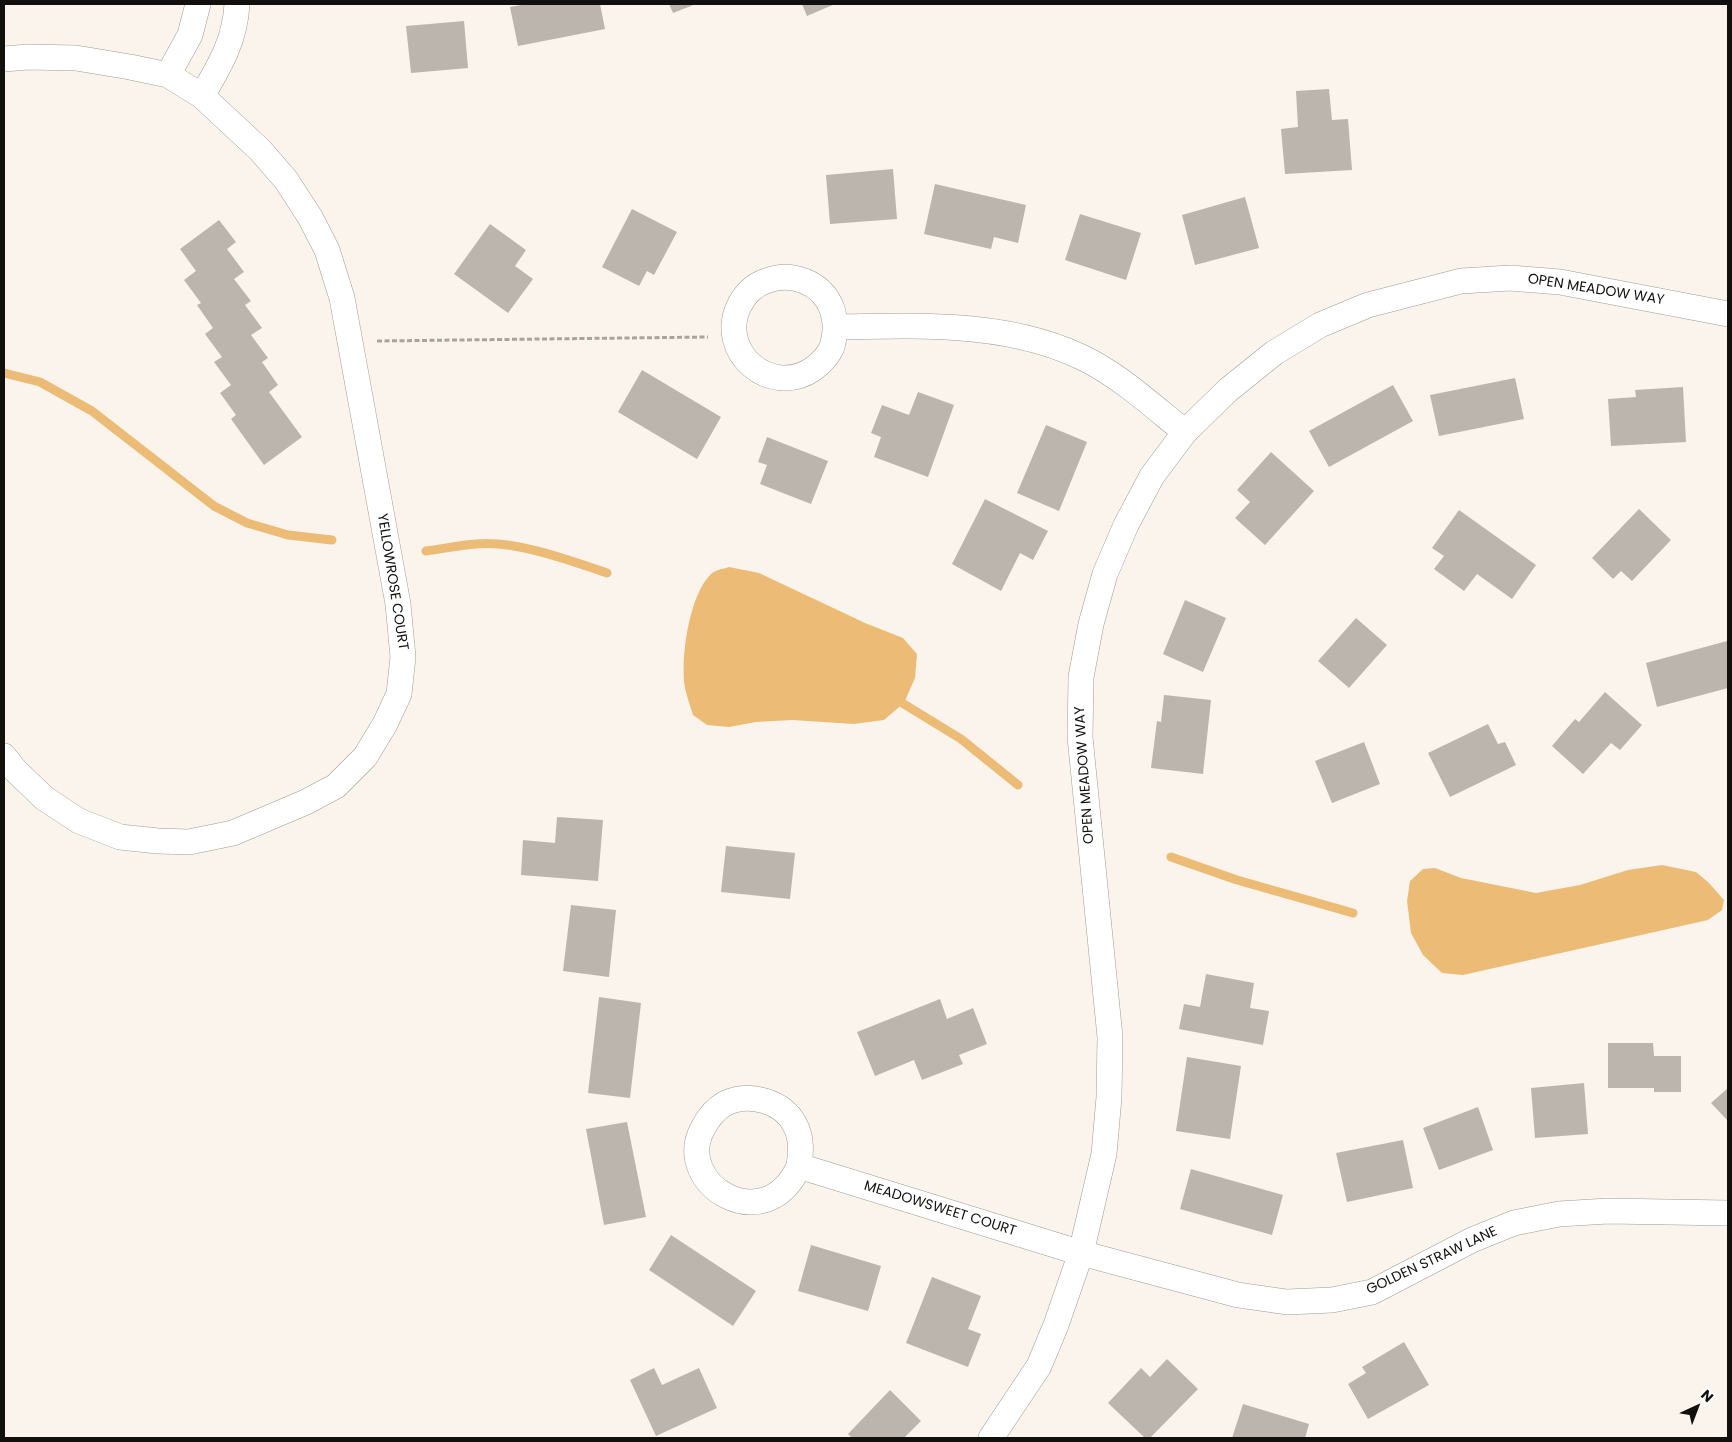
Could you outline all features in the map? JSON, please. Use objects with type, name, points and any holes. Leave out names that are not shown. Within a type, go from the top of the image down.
[{"type":"street","points":[[4,59],[28,57],[76,58],[168,75],[190,35],[198,4]]},
{"type":"street","points":[[202,96],[228,50],[237,16],[238,4]]},
{"type":"street","name":"YELLOWROSE COURT","points":[[4,756],[15,770],[44,798],[79,821],[120,837],[189,842],[233,833],[306,802],[336,786],[365,757],[385,724],[398,694],[404,657],[398,604],[340,290],[326,250],[310,217],[286,180],[260,150],[202,96],[168,75]]},
{"type":"street","points":[[790,277],[808,282],[821,292],[832,308],[836,327],[831,349],[821,363],[805,374],[787,378],[770,376],[753,368],[740,353],[734,334],[736,313],[743,297],[758,284],[773,278],[790,277]]},
{"type":"street","name":"OPEN MEADOW WAY","points":[[991,1438],[1039,1366],[1081,1253],[1104,1154],[1109,1097],[1110,1037],[1080,737],[1081,677],[1091,624],[1105,574],[1126,525],[1152,476],[1185,432],[1228,390],[1274,353],[1320,325],[1368,305],[1461,281],[1510,278],[1560,282],[1728,314]]},
{"type":"street","points":[[836,327],[910,325],[999,332],[1050,345],[1092,363],[1129,386],[1185,432]]},
{"type":"street","points":[[740,1098],[767,1101],[784,1111],[795,1125],[801,1143],[800,1166],[794,1179],[789,1184],[779,1193],[764,1200],[746,1202],[728,1198],[712,1187],[702,1171],[697,1154],[699,1135],[709,1117],[725,1104],[740,1098]]},
{"type":"street","name":"MEADOWSWEET COURT","points":[[800,1166],[1081,1253]]},
{"type":"street","name":"GOLDEN STRAW LANE","points":[[1081,1253],[1238,1295],[1288,1302],[1332,1300],[1372,1292],[1472,1240],[1514,1223],[1558,1214],[1608,1211],[1728,1213]]},
{"type":"path","points":[[350,341],[699,339],[734,334]]},
{"type":"shaded area","points":[[729,567],[759,573],[865,623],[903,638],[917,654],[915,678],[904,703],[884,720],[854,724],[792,720],[756,722],[729,727],[707,725],[693,715],[685,688],[684,676],[685,645],[688,628],[703,584],[711,574]]},
{"type":"shaded area","points":[[1662,865],[1696,872],[1724,900],[1722,910],[1708,920],[1463,975],[1442,973],[1423,955],[1411,933],[1407,901],[1410,881],[1423,869],[1435,868],[1461,878],[1536,893],[1580,885],[1628,870]]},
{"type":"building","points":[[526,4],[600,4],[605,29],[518,46],[510,7]]},
{"type":"building","points":[[669,4],[696,4],[673,13]]},
{"type":"building","points":[[802,4],[835,4],[807,16]]},
{"type":"building","points":[[464,21],[468,68],[411,73],[406,26]]},
{"type":"building","points":[[1329,89],[1332,120],[1348,119],[1352,170],[1285,174],[1281,129],[1298,127],[1296,91]]},
{"type":"building","points":[[893,169],[897,219],[830,224],[826,175]]},
{"type":"building","points":[[935,184],[1026,205],[1018,243],[994,237],[991,249],[924,234]]},
{"type":"building","points":[[1245,197],[1259,248],[1195,265],[1182,215]]},
{"type":"building","points":[[632,209],[677,232],[654,275],[647,271],[639,286],[602,267]]},
{"type":"building","points":[[1080,214],[1141,233],[1126,280],[1065,260]]},
{"type":"building","points":[[219,220],[236,242],[227,249],[244,272],[234,279],[251,301],[245,305],[262,328],[251,335],[268,358],[262,362],[278,385],[269,392],[302,437],[264,465],[231,419],[236,415],[220,393],[231,385],[214,362],[222,357],[205,334],[213,328],[197,305],[201,303],[184,280],[196,271],[180,249]]},
{"type":"building","points":[[490,224],[526,250],[515,266],[533,279],[508,313],[454,274]]},
{"type":"building","points":[[642,370],[721,417],[697,459],[618,412]]},
{"type":"building","points":[[1515,378],[1524,419],[1439,436],[1430,395]]},
{"type":"building","points":[[1393,385],[1413,421],[1329,467],[1309,431]]},
{"type":"building","points":[[1683,387],[1686,442],[1611,446],[1608,399],[1636,397],[1635,390]]},
{"type":"building","points":[[918,392],[954,405],[928,477],[874,457],[881,437],[871,433],[882,405],[909,415]]},
{"type":"building","points":[[1046,425],[1087,442],[1059,511],[1017,493]]},
{"type":"building","points":[[767,437],[828,461],[811,504],[760,484],[767,465],[758,462]]},
{"type":"building","points":[[1271,452],[1314,491],[1265,545],[1235,518],[1250,502],[1237,490]]},
{"type":"building","points":[[985,499],[1048,531],[1033,560],[1020,553],[1001,591],[952,564]]},
{"type":"building","points":[[1639,509],[1671,540],[1632,581],[1621,571],[1613,579],[1592,558]]},
{"type":"building","points":[[1459,510],[1536,565],[1512,599],[1477,574],[1464,591],[1434,569],[1444,556],[1432,548]]},
{"type":"building","points":[[1185,600],[1226,618],[1203,672],[1163,654]]},
{"type":"building","points":[[1356,618],[1387,645],[1349,688],[1318,661]]},
{"type":"building","points":[[1727,641],[1728,688],[1657,707],[1646,663]]},
{"type":"building","points":[[1605,692],[1642,725],[1620,750],[1611,743],[1583,774],[1552,746],[1575,719],[1579,722]]},
{"type":"building","points":[[1164,695],[1211,700],[1203,774],[1151,768],[1157,721],[1161,722]]},
{"type":"building","points":[[1488,724],[1498,744],[1505,742],[1516,765],[1450,797],[1428,753]]},
{"type":"building","points":[[1364,742],[1380,784],[1332,803],[1315,761]]},
{"type":"building","points":[[557,817],[603,820],[598,881],[521,875],[523,840],[555,843]]},
{"type":"building","points":[[726,846],[795,853],[790,899],[721,892]]},
{"type":"building","points":[[571,905],[616,910],[609,977],[563,971]]},
{"type":"building","points":[[1206,974],[1254,983],[1250,1008],[1269,1011],[1263,1045],[1179,1029],[1184,1004],[1200,1007]]},
{"type":"building","points":[[599,997],[641,1003],[630,1098],[588,1093]]},
{"type":"building","points":[[940,999],[947,1019],[973,1008],[987,1044],[959,1055],[963,1064],[922,1080],[914,1060],[875,1076],[857,1032]]},
{"type":"building","points":[[1608,1043],[1653,1043],[1654,1056],[1681,1056],[1681,1092],[1654,1092],[1654,1088],[1608,1088]]},
{"type":"building","points":[[1187,1057],[1241,1066],[1230,1139],[1176,1131]]},
{"type":"building","points":[[1584,1083],[1588,1134],[1535,1138],[1531,1088]]},
{"type":"building","points":[[1728,1088],[1728,1121],[1711,1103]]},
{"type":"building","points":[[1478,1107],[1493,1150],[1439,1170],[1423,1128]]},
{"type":"building","points":[[627,1122],[646,1217],[604,1225],[586,1129]]},
{"type":"building","points":[[1403,1140],[1413,1188],[1347,1202],[1336,1153]]},
{"type":"building","points":[[1191,1169],[1283,1195],[1272,1235],[1180,1209]]},
{"type":"building","points":[[671,1235],[756,1291],[733,1326],[649,1270]]},
{"type":"building","points":[[811,1245],[881,1266],[868,1311],[798,1291]]},
{"type":"building","points":[[932,1277],[981,1296],[968,1329],[981,1334],[968,1367],[906,1343]]},
{"type":"building","points":[[1404,1342],[1429,1385],[1368,1419],[1348,1384],[1366,1373],[1362,1367]]},
{"type":"building","points":[[1167,1359],[1198,1389],[1150,1438],[1145,1438],[1108,1403],[1141,1368],[1150,1377]]},
{"type":"building","points":[[654,1368],[662,1385],[699,1368],[717,1408],[656,1436],[630,1380]]},
{"type":"building","points":[[890,1390],[921,1421],[904,1438],[852,1438],[848,1434]]},
{"type":"building","points":[[1243,1404],[1309,1424],[1305,1438],[1232,1438]]},
{"type":"waterway","points":[[4,373],[40,382],[92,411],[214,506],[247,523],[288,535],[332,540]]},
{"type":"waterway","points":[[426,551],[476,544],[508,545],[542,552],[607,573]]},
{"type":"waterway","points":[[894,698],[961,739],[1018,785]]},
{"type":"waterway","points":[[1171,857],[1237,880],[1353,913]]}]
